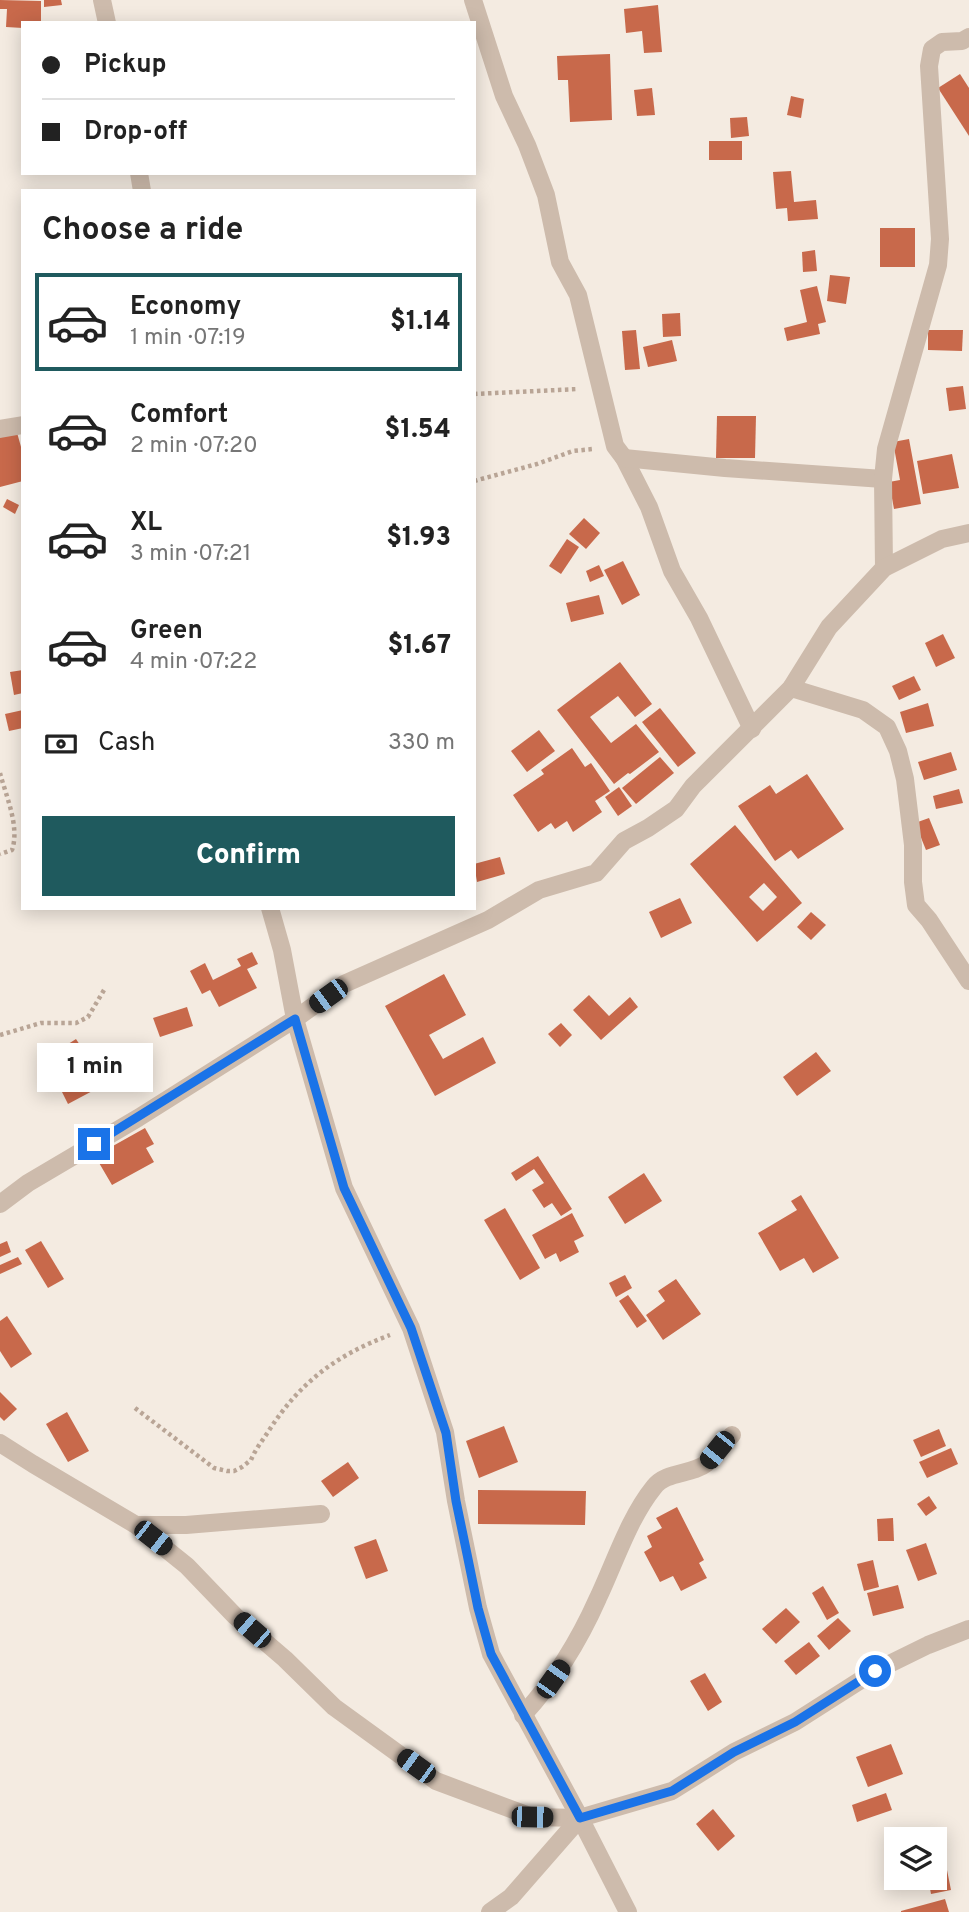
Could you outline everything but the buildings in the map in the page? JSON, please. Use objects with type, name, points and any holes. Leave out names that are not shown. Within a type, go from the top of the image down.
[{"type":"street","points":[[102,0],[107,21]]},
{"type":"street","points":[[473,0],[504,96],[527,145],[545,195],[560,262],[578,295],[600,388],[619,452],[649,507],[672,571],[699,618],[752,729]]},
{"type":"street","points":[[884,568],[883,479],[889,438],[938,265],[940,239],[929,66],[932,49],[943,42],[962,41],[969,37]]},
{"type":"street","points":[[0,429],[21,425]]},
{"type":"street","points":[[619,452],[726,468],[883,479]]},
{"type":"street","points":[[0,1205],[28,1183],[138,1118],[295,1019],[344,984],[488,920],[539,890],[596,873],[624,841],[676,809],[693,786],[791,688],[829,627],[884,568],[942,539],[969,533]]},
{"type":"street","points":[[791,688],[863,710],[887,727],[898,751],[905,779],[913,845],[916,905],[929,920],[969,982]]},
{"type":"street","points":[[271,910],[282,950],[295,1019],[344,1188],[411,1328],[446,1433],[456,1501],[478,1608],[491,1654],[628,1912]]},
{"type":"street","points":[[523,1715],[563,1665],[597,1600],[630,1526],[655,1485],[665,1478],[706,1464],[732,1435]]},
{"type":"street","points":[[0,1443],[136,1525],[187,1566],[235,1616],[285,1659],[334,1707],[436,1781],[532,1817],[580,1818],[672,1791],[734,1752],[795,1722],[875,1671],[928,1645],[969,1629]]},
{"type":"street","points":[[136,1525],[186,1525],[321,1514]]},
{"type":"street","points":[[491,1912],[511,1897],[580,1818]]},
{"type":"path","points":[[476,394],[600,388]]},
{"type":"path","points":[[476,480],[573,451],[619,452]]},
{"type":"path","points":[[0,773],[14,822],[15,843],[12,850],[0,855]]},
{"type":"path","points":[[0,1035],[41,1023],[76,1023],[88,1017],[104,990]]},
{"type":"path","points":[[135,1408],[210,1465],[234,1471],[251,1460],[290,1401],[313,1377],[347,1354],[411,1328]]},
{"type":"route","points":[[94,1144],[295,1019],[344,1188],[411,1328],[446,1433],[456,1501],[478,1608],[491,1654],[580,1818],[672,1791],[734,1752],[795,1722],[875,1671]]}]
